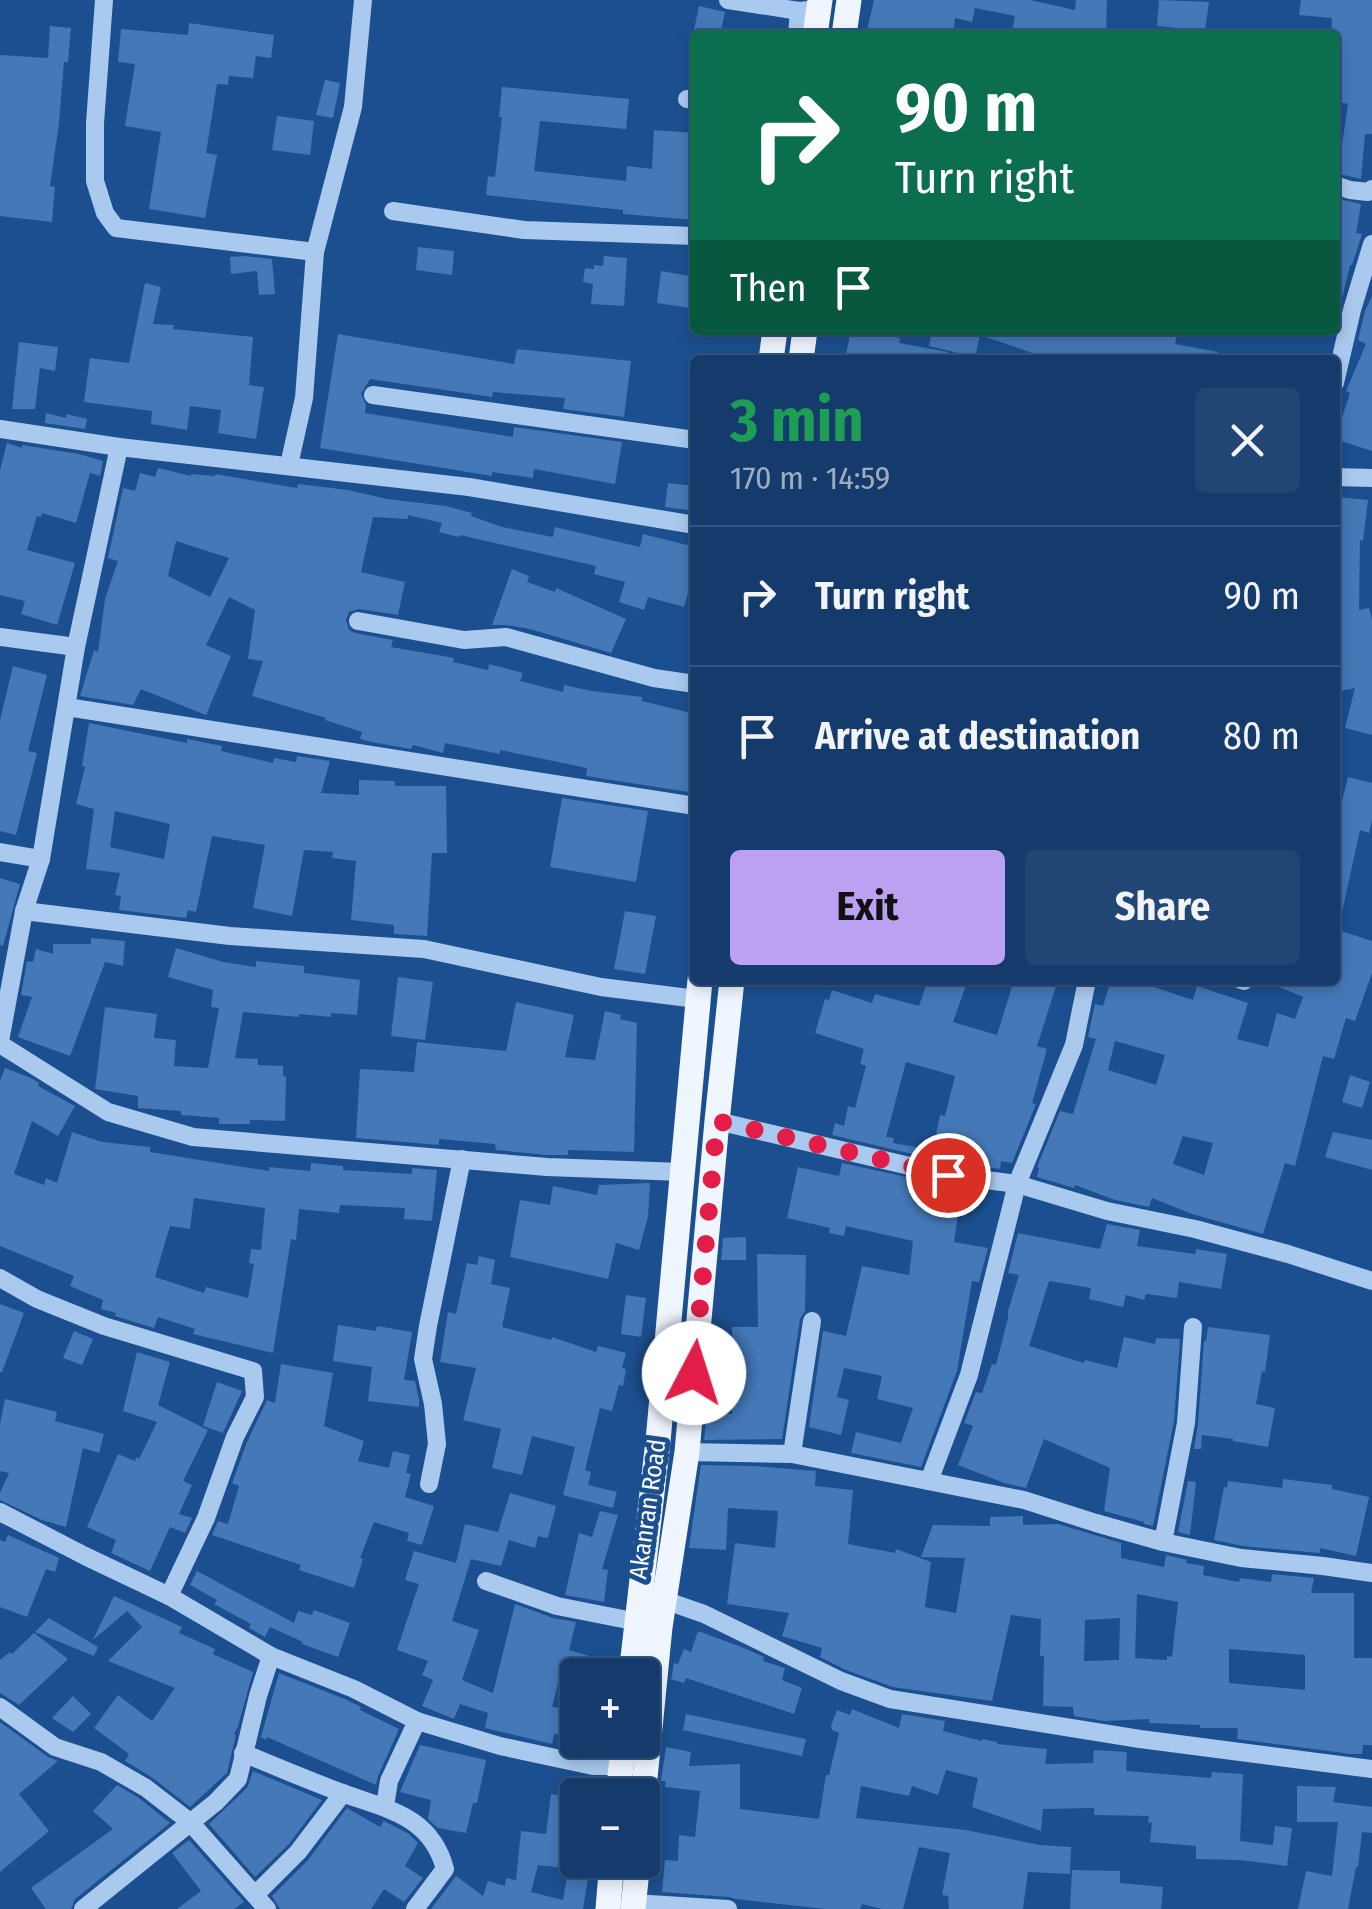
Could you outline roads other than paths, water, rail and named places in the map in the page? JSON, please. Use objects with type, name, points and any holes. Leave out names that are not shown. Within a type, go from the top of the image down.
[{"type":"main road","points":[[845,30],[848,0]]},
{"type":"main road","name":"Akanran Road","points":[[645,1778],[664,1600],[687,1452],[731,985]]},
{"type":"main road","name":"Akanran Road","points":[[634,1658],[658,1440],[698,990]]},
{"type":"main road","points":[[608,1909],[611,1878]]},
{"type":"main road","points":[[633,1906],[636,1878]]},
{"type":"street","points":[[104,0],[94,181],[104,213],[116,228],[314,252]]},
{"type":"street","points":[[288,465],[304,398],[314,252],[353,107],[364,0]]},
{"type":"street","points":[[728,0],[812,6],[799,30]]},
{"type":"street","points":[[1340,187],[1368,192],[1372,189]]},
{"type":"street","points":[[393,212],[524,230],[690,236]]},
{"type":"street","points":[[1340,362],[1372,244]]},
{"type":"street","points":[[372,394],[690,439]]},
{"type":"street","points":[[0,429],[119,447],[469,488],[690,524]]},
{"type":"street","points":[[119,447],[76,647],[41,859],[24,911],[0,1042],[108,1112],[193,1137],[546,1167],[682,1172]]},
{"type":"street","points":[[1340,476],[1372,478]]},
{"type":"street","points":[[358,621],[464,640],[506,637],[654,678],[690,683]]},
{"type":"street","points":[[0,637],[76,647]]},
{"type":"street","points":[[68,706],[690,805]]},
{"type":"street","points":[[0,852],[41,859]]},
{"type":"street","points":[[24,911],[230,936],[424,950],[602,987],[698,990]]},
{"type":"street","points":[[930,1480],[969,1376],[1017,1184],[1074,1045],[1086,985]]},
{"type":"street","points":[[717,1121],[948,1175],[1017,1184],[1214,1234],[1372,1281]]},
{"type":"street","points":[[429,1484],[437,1444],[434,1404],[424,1359],[462,1159]]},
{"type":"street","points":[[0,1278],[37,1299],[104,1326],[254,1371],[255,1397],[170,1596]]},
{"type":"street","points":[[792,1454],[812,1320]]},
{"type":"street","points":[[1164,1542],[1186,1424],[1194,1327]]},
{"type":"street","points":[[687,1452],[792,1454],[1024,1500],[1096,1524],[1240,1558],[1372,1574]]},
{"type":"street","points":[[0,1512],[170,1596],[271,1656],[354,1689],[417,1721],[500,1746],[594,1766],[611,1758]]},
{"type":"street","points":[[486,1581],[557,1606],[638,1622]]},
{"type":"street","points":[[664,1600],[704,1614],[842,1681],[890,1699],[1140,1739],[1372,1769]]},
{"type":"street","points":[[83,1909],[216,1802],[238,1779],[271,1656]]},
{"type":"street","points":[[0,1707],[55,1748],[101,1762],[146,1788],[190,1822],[261,1902],[343,1793]]},
{"type":"street","points":[[385,1806],[389,1781],[417,1721]]},
{"type":"street","points":[[242,1754],[385,1806],[413,1821],[431,1839],[445,1869],[416,1909]]},
{"type":"street","points":[[633,1906],[728,1909]]}]
